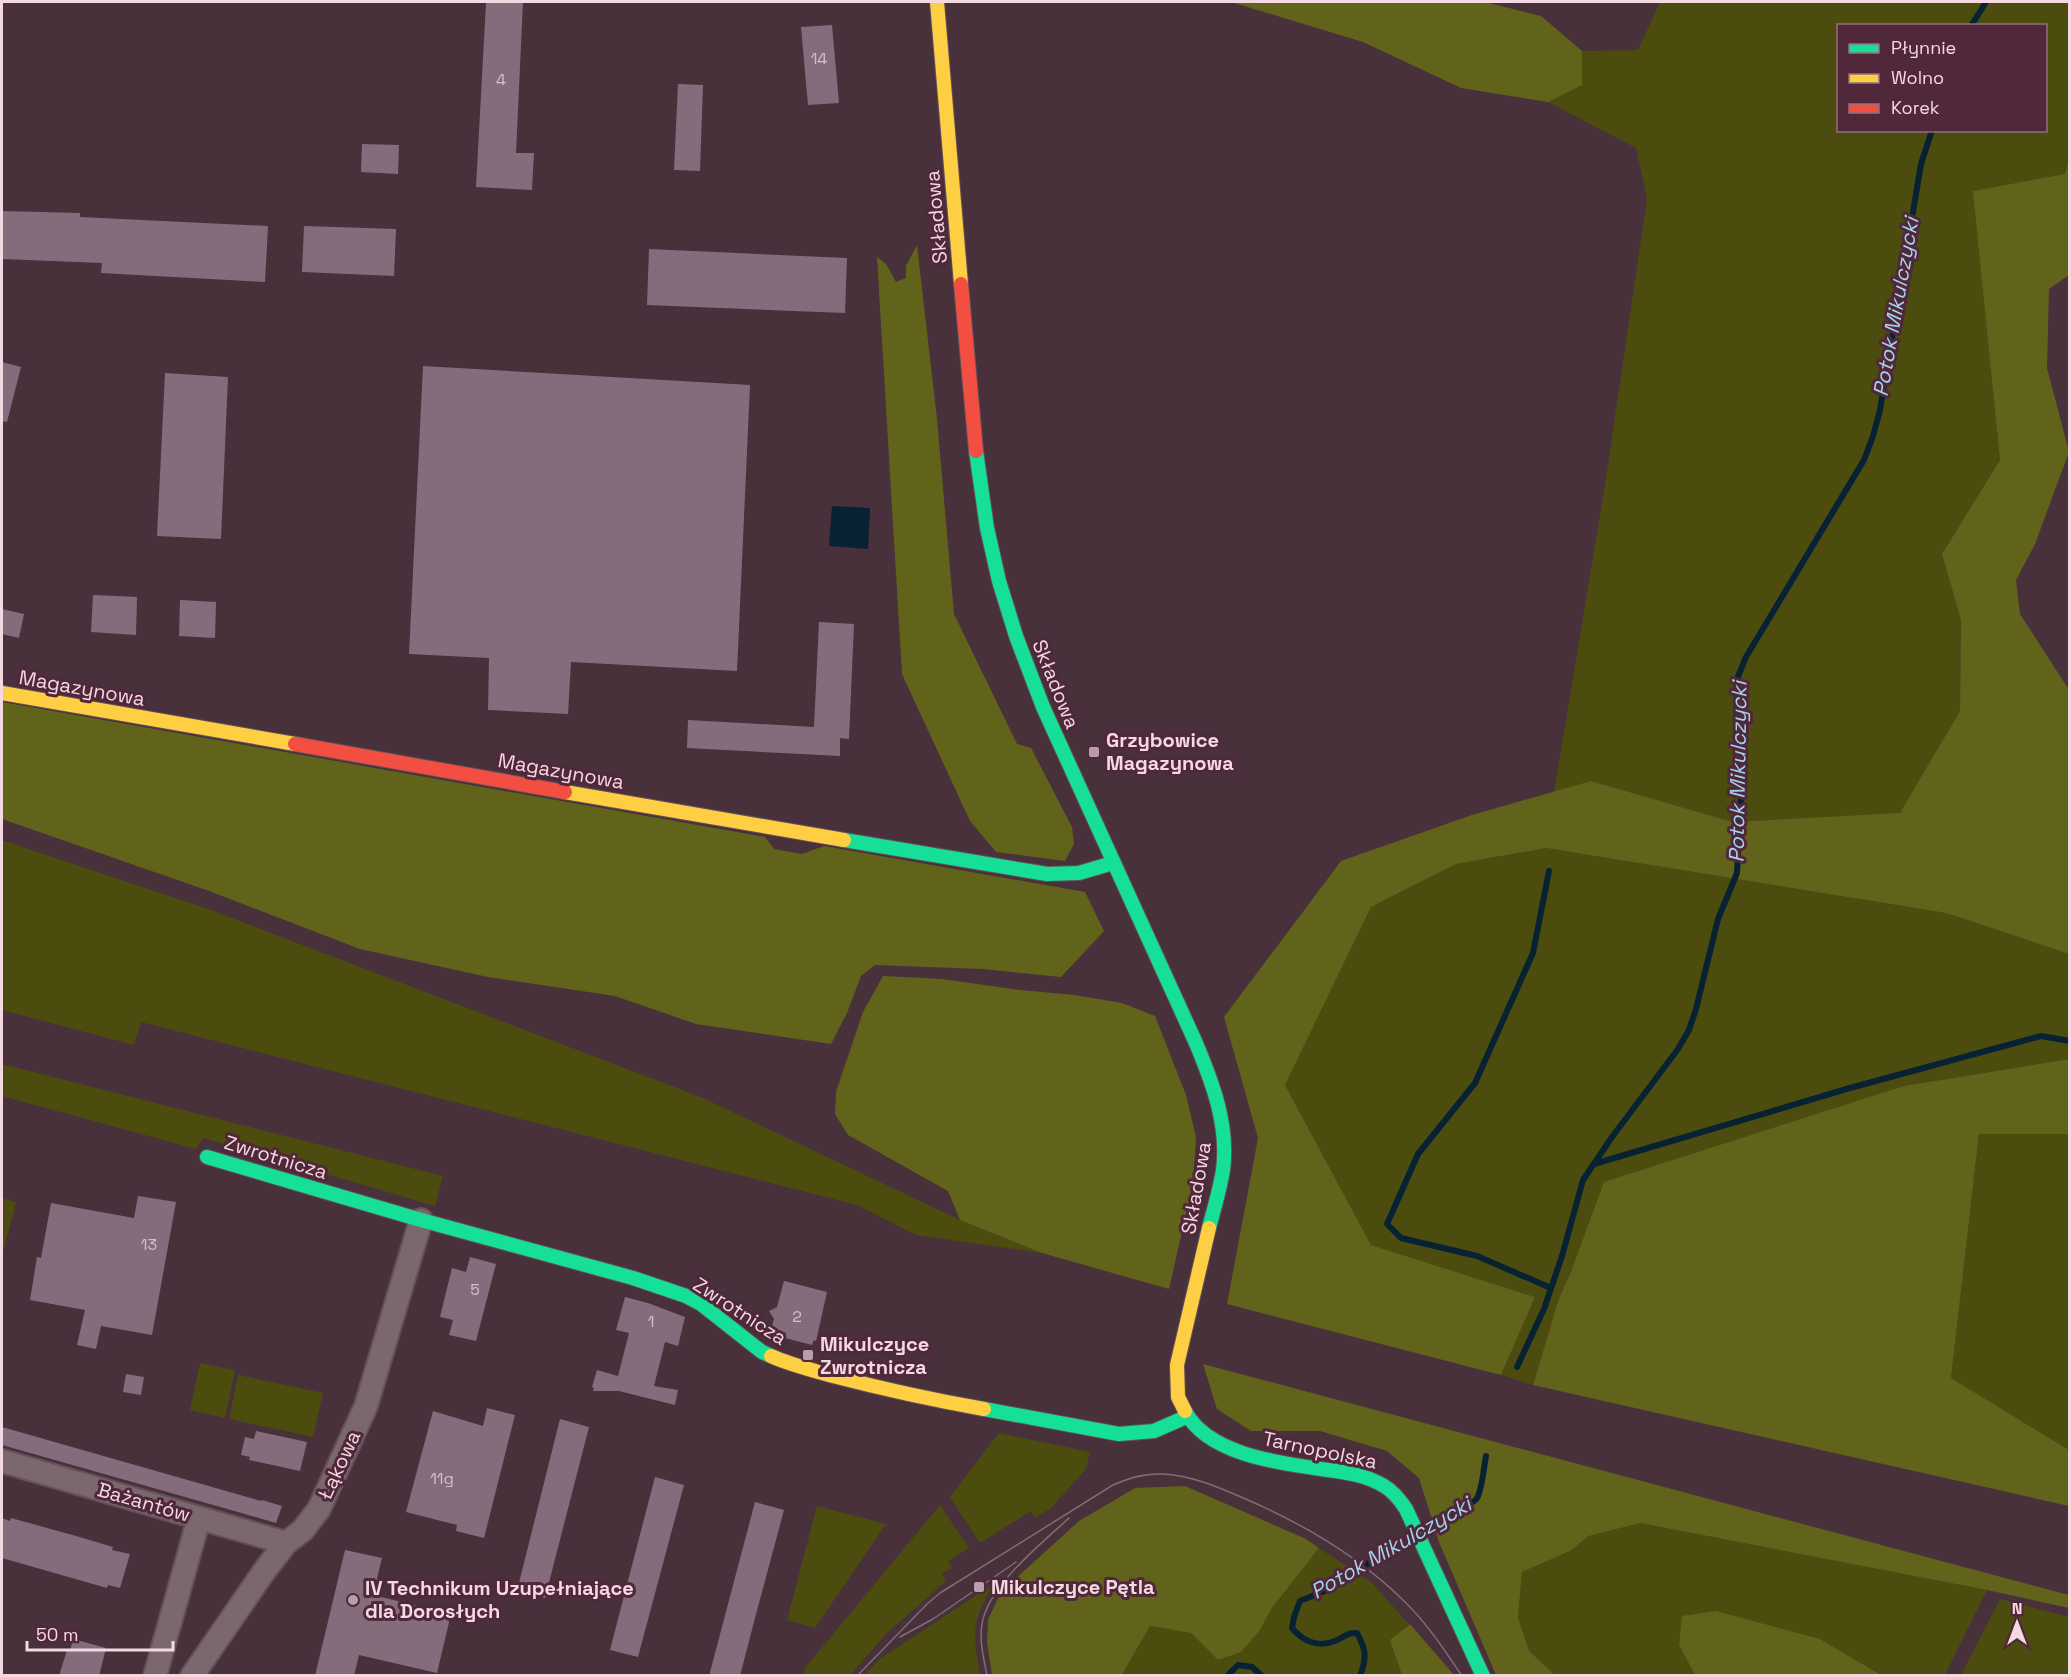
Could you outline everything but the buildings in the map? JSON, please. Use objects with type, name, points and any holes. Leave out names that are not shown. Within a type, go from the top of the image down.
[{"type":"street","name":"Składowa","points":[[937,2],[974,433],[992,550],[1007,608],[1033,682],[1203,1059],[1223,1120],[1225,1149],[1223,1170],[1176,1373],[1175,1390],[1186,1417]]},
{"type":"street","name":"Magazynowa","points":[[2,693],[979,864],[1064,875],[1089,872],[1113,863]]},
{"type":"street","name":"Zwrotnicza","points":[[207,1157],[421,1221],[624,1275],[686,1296],[701,1304],[773,1359],[864,1384],[923,1398],[1119,1434],[1138,1435],[1160,1431],[1186,1417]]},
{"type":"street","name":"Łąkowa","points":[[192,1676],[265,1570],[286,1543],[303,1530],[319,1509],[366,1406],[421,1221]]},
{"type":"street","name":"Tarnopolska","points":[[1186,1417],[1203,1434],[1226,1448],[1376,1480],[1394,1492],[1406,1509],[1483,1676]]},
{"type":"street","name":"Bażantów","points":[[2,1461],[286,1543]]},
{"type":"street","points":[[155,1676],[199,1518]]},
{"type":"shaded area","points":[[1231,2],[1485,2],[1541,16],[1582,51],[1582,85],[1548,102],[1461,88],[1363,42]]},
{"type":"shaded area","points":[[1660,2],[2069,2],[2070,161],[2066,174],[1974,191],[2000,460],[1942,554],[1961,620],[1960,711],[1900,814],[1733,822],[1591,781],[1554,792],[1604,491],[1647,199],[1636,148],[1548,102],[1582,85],[1582,51],[1638,50]]},
{"type":"shaded area","points":[[2069,161],[2069,275],[2049,289],[2047,368],[2069,452],[2035,544],[2016,580],[2020,614],[2069,690],[2069,954],[1946,913],[1546,848],[1456,864],[1371,907],[1285,1085],[1371,1245],[1535,1297],[1501,1375],[1227,1304],[1258,1138],[1224,1017],[1341,861],[1472,815],[1591,781],[1733,822],[1900,813],[1960,711],[1961,620],[1942,554],[2000,460],[1973,191],[2065,174]]},
{"type":"shaded area","points":[[917,245],[937,419],[954,614],[1017,744],[1031,748],[1072,827],[1074,844],[1065,861],[996,852],[970,821],[902,674],[877,257],[886,264],[896,282],[906,278],[906,266]]},
{"type":"shaded area","points":[[2,702],[765,837],[774,849],[802,854],[824,846],[1085,892],[1104,931],[1061,977],[983,969],[875,965],[861,976],[847,1013],[831,1044],[696,1024],[615,996],[488,977],[360,949],[209,891],[2,819]]},
{"type":"shaded area","points":[[2,840],[208,909],[703,1098],[960,1220],[1042,1253],[916,1235],[857,1205],[141,1022],[134,1045],[2,1010]]},
{"type":"shaded area","points":[[1546,848],[1946,913],[2069,954],[2069,1059],[1904,1086],[1571,1272],[1559,1298],[1533,1385],[1501,1375],[1535,1297],[1371,1245],[1285,1085],[1371,907],[1456,864]]},
{"type":"shaded area","points":[[883,976],[942,979],[1074,995],[1122,1003],[1155,1016],[1186,1095],[1196,1137],[1193,1183],[1169,1289],[1042,1253],[960,1220],[948,1191],[848,1135],[835,1114],[836,1092],[863,1012]]},
{"type":"shaded area","points":[[2069,1059],[2069,1134],[1979,1134],[1951,1378],[2069,1450],[2069,1506],[1533,1385],[1559,1298],[1604,1182],[1904,1086]]},
{"type":"shaded area","points":[[2,1064],[443,1176],[435,1206],[203,1138],[196,1149],[2,1096]]},
{"type":"shaded area","points":[[1979,1134],[2069,1134],[2069,1450],[1951,1378]]},
{"type":"shaded area","points":[[2,1198],[16,1202],[2,1257]]},
{"type":"shaded area","points":[[200,1363],[235,1370],[225,1418],[190,1410]]},
{"type":"shaded area","points":[[1203,1364],[2069,1595],[2069,1608],[1640,1523],[1589,1536],[1570,1551],[1522,1572],[1518,1617],[1529,1651],[1555,1675],[1496,1675],[1439,1542],[1419,1478],[1387,1451],[1320,1431],[1251,1431],[1217,1409]]},
{"type":"shaded area","points":[[238,1375],[323,1393],[313,1437],[229,1419]]},
{"type":"shaded area","points":[[999,1433],[1090,1452],[1086,1469],[1050,1509],[1035,1518],[1031,1511],[980,1543],[950,1497]]},
{"type":"shaded area","points":[[1185,1486],[1306,1539],[1319,1548],[1272,1608],[1260,1630],[1241,1652],[1218,1660],[1191,1633],[1150,1626],[1122,1675],[992,1675],[987,1642],[988,1620],[997,1600],[1012,1582],[1079,1521],[1135,1488]]},
{"type":"shaded area","points":[[940,1505],[969,1548],[948,1561],[952,1568],[942,1574],[946,1581],[887,1633],[850,1675],[802,1675],[805,1668]]},
{"type":"shaded area","points":[[817,1506],[886,1524],[815,1628],[787,1620]]},
{"type":"shaded area","points":[[1640,1523],[1987,1590],[1945,1675],[1881,1675],[1820,1639],[1679,1645],[1695,1675],[1555,1675],[1529,1651],[1518,1617],[1522,1572],[1570,1551],[1589,1536]]},
{"type":"shaded area","points":[[1319,1548],[1371,1582],[1409,1624],[1391,1640],[1402,1675],[1122,1676],[1150,1626],[1191,1633],[1218,1660],[1260,1630],[1272,1608]]},
{"type":"shaded area","points":[[995,1583],[982,1607],[976,1627],[975,1637],[980,1675],[864,1675],[881,1658]]},
{"type":"shaded area","points":[[2000,1599],[2069,1617],[2069,1675],[1961,1675]]},
{"type":"shaded area","points":[[1716,1611],[1820,1639],[1881,1675],[1695,1675],[1679,1645],[1682,1616]]},
{"type":"shaded area","points":[[1410,1624],[1454,1675],[1402,1675],[1390,1640]]},
{"type":"water","points":[[832,506],[870,508],[868,549],[829,546]]},
{"type":"waterway","name":"Potok Mikulczycki","points":[[1972,24],[1986,2]]},
{"type":"waterway","name":"Potok Mikulczycki","points":[[1517,1367],[1544,1309],[1562,1256],[1583,1180],[1678,1049],[1689,1030],[1718,919],[1737,873],[1741,799],[1740,772],[1736,753],[1737,679],[1746,657],[1864,460],[1873,436],[1880,410],[1921,164],[1931,132]]},
{"type":"waterway","points":[[1549,871],[1533,953],[1475,1083],[1418,1154],[1387,1224],[1401,1238],[1477,1256],[1551,1288]]},
{"type":"waterway","points":[[1594,1164],[1850,1088],[2041,1036],[2070,1041]]},
{"type":"waterway","name":"Potok Mikulczycki","points":[[1423,1526],[1468,1505],[1477,1498],[1482,1484],[1486,1456]]},
{"type":"waterway","name":"Potok Mikulczycki","points":[[1360,1676],[1364,1654],[1357,1633],[1347,1634],[1329,1643],[1311,1642],[1292,1628],[1294,1617],[1300,1601],[1332,1588],[1407,1537]]},
{"type":"waterway","name":"Potok Mikulczycki","points":[[1227,1676],[1238,1665],[1252,1667],[1262,1676]]},
{"type":"tram line","points":[[857,1676],[940,1593],[1113,1485],[1149,1474],[1192,1479],[1232,1493],[1306,1528],[1347,1554],[1385,1583],[1411,1608],[1462,1676]]},
{"type":"tram line","points":[[987,1676],[981,1637],[986,1610],[994,1595],[1017,1567],[1069,1518]]},
{"type":"tram line","points":[[900,1637],[933,1619],[1016,1562]]},
{"type":"traffic: fast","points":[[976,451],[987,528],[999,581],[1016,636],[1043,707],[1195,1041],[1218,1104],[1224,1136],[1223,1170],[1209,1228]]},
{"type":"traffic: fast","points":[[844,840],[1047,874],[1079,873],[1113,863]]},
{"type":"traffic: fast","points":[[207,1157],[421,1220],[633,1278],[686,1296],[701,1304],[762,1352],[771,1356]]},
{"type":"traffic: fast","points":[[984,1409],[1119,1434],[1154,1431],[1186,1417]]},
{"type":"traffic: fast","points":[[1185,1411],[1195,1426],[1226,1447],[1265,1459],[1361,1476],[1390,1490],[1406,1509],[1483,1676]]},
{"type":"traffic: slow","points":[[937,2],[961,284]]},
{"type":"traffic: slow","points":[[2,693],[295,744]]},
{"type":"traffic: slow","points":[[565,792],[844,840]]},
{"type":"traffic: slow","points":[[1185,1411],[1178,1397],[1177,1365],[1209,1228]]},
{"type":"traffic: slow","points":[[771,1356],[852,1381],[984,1409]]},
{"type":"traffic: jam","points":[[961,284],[976,451]]},
{"type":"traffic: jam","points":[[295,744],[565,792]]},
{"type":"place","name":"Grzybowice Magazynowa","points":[[1094,752]]},
{"type":"place","name":"Mikulczyce Zwrotnicza","points":[[808,1355]]},
{"type":"place","name":"Mikulczyce Pętla","points":[[979,1587]]},
{"type":"place","name":"IV Technikum Uzupełniające dla Dorosłych","points":[[353,1600]]}]
